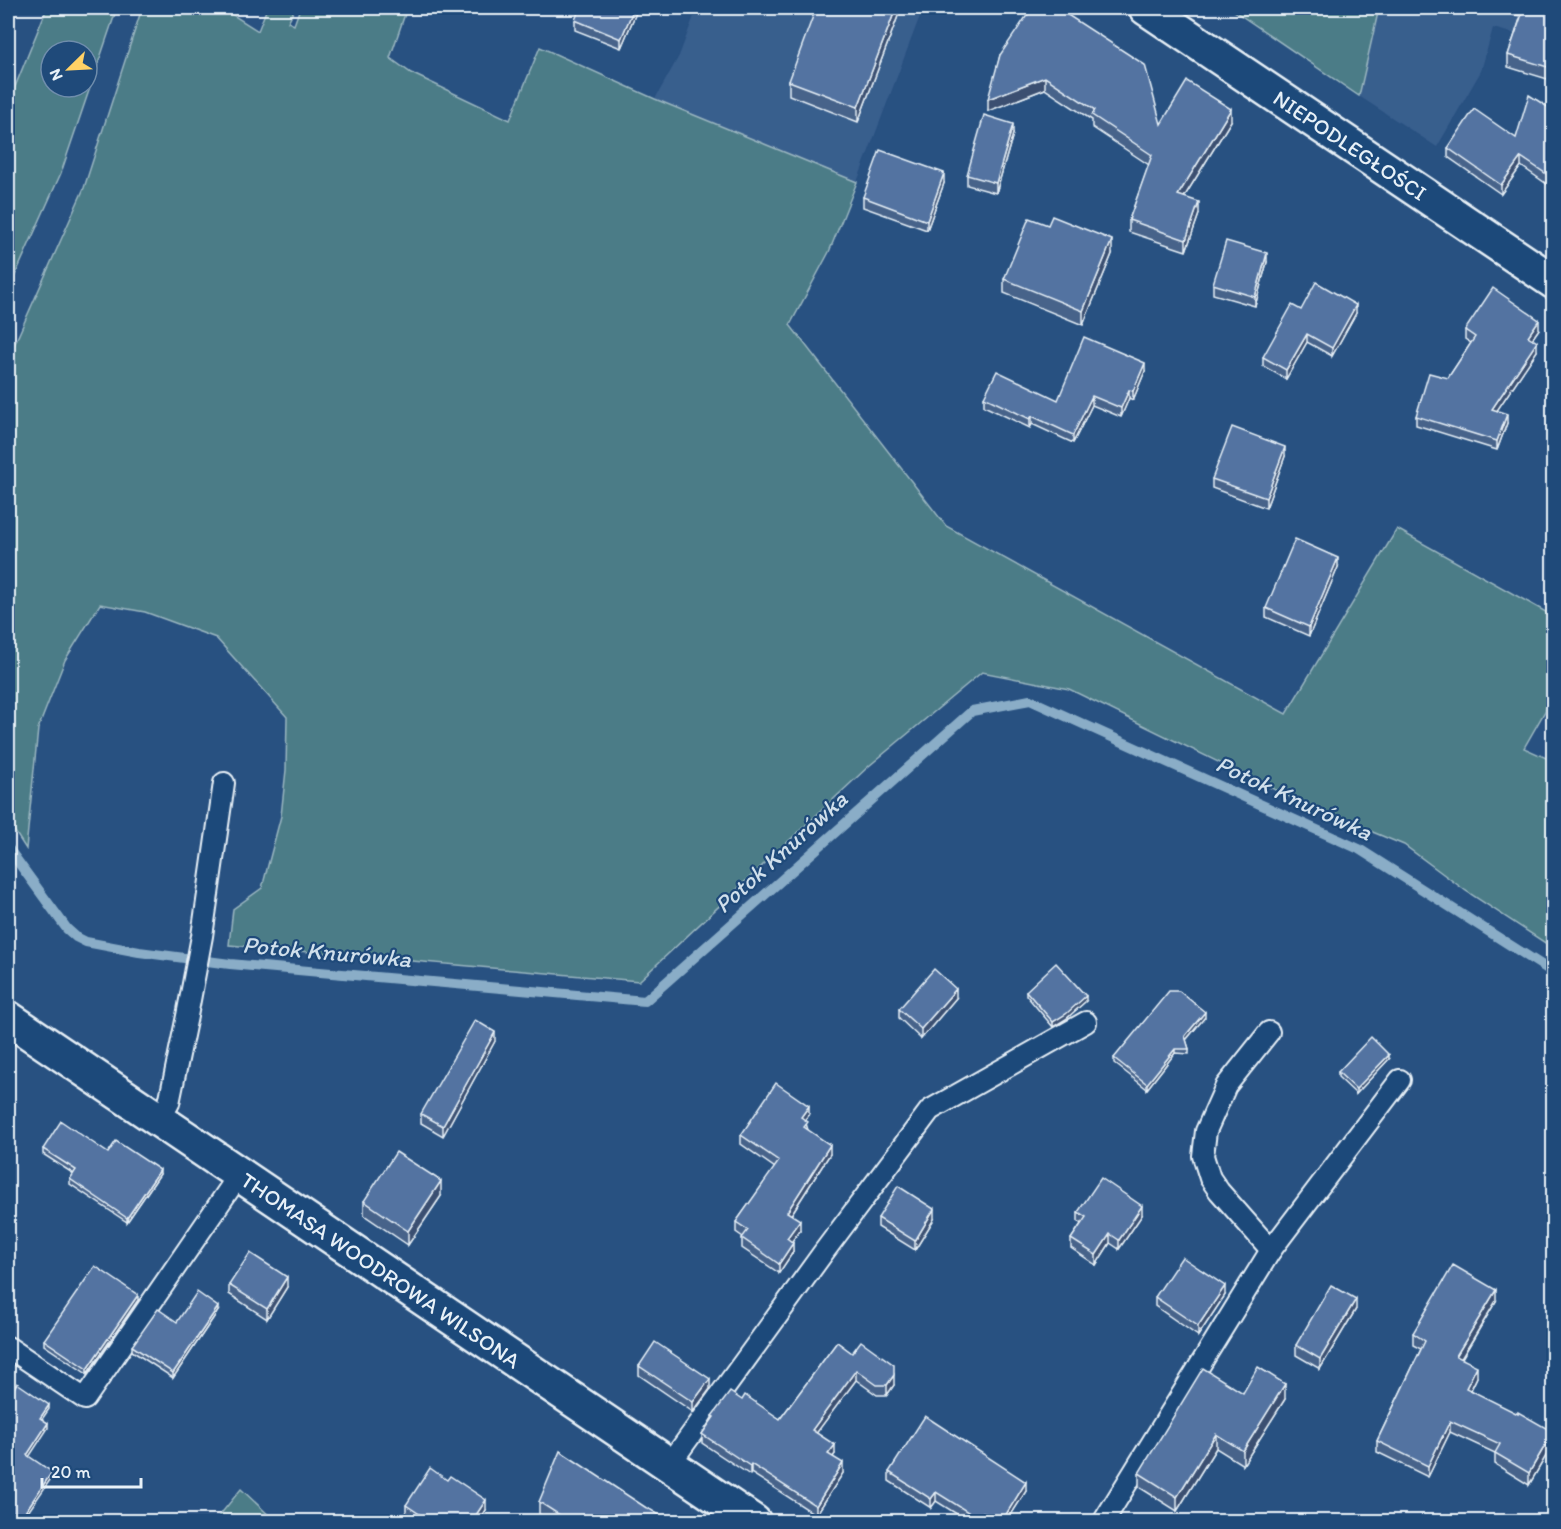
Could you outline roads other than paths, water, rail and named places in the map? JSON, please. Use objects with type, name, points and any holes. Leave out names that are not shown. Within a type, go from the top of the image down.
[{"type":"street","name":"NIEPODLEGŁOŚCI","points":[[1146,8],[1554,282]]},
{"type":"street","name":"THOMASA WOODROWA WILSONA","points":[[8,1018],[669,1466],[754,1521]]},
{"type":"lane","points":[[159,1121],[169,1103],[193,985],[224,783]]},
{"type":"lane","points":[[669,1466],[930,1110],[1086,1022]]},
{"type":"lane","points":[[1269,1032],[1226,1086],[1206,1131],[1203,1156],[1210,1178],[1219,1191],[1270,1250]]},
{"type":"lane","points":[[1103,1521],[1270,1250],[1400,1080]]},
{"type":"lane","points":[[8,1347],[85,1399],[239,1175]]},
{"type":"waterway","name":"Potok Knurówka","points":[[8,848],[67,929],[86,942],[139,952],[230,964],[645,1001],[972,711],[1030,700],[1359,849],[1554,973]]}]
